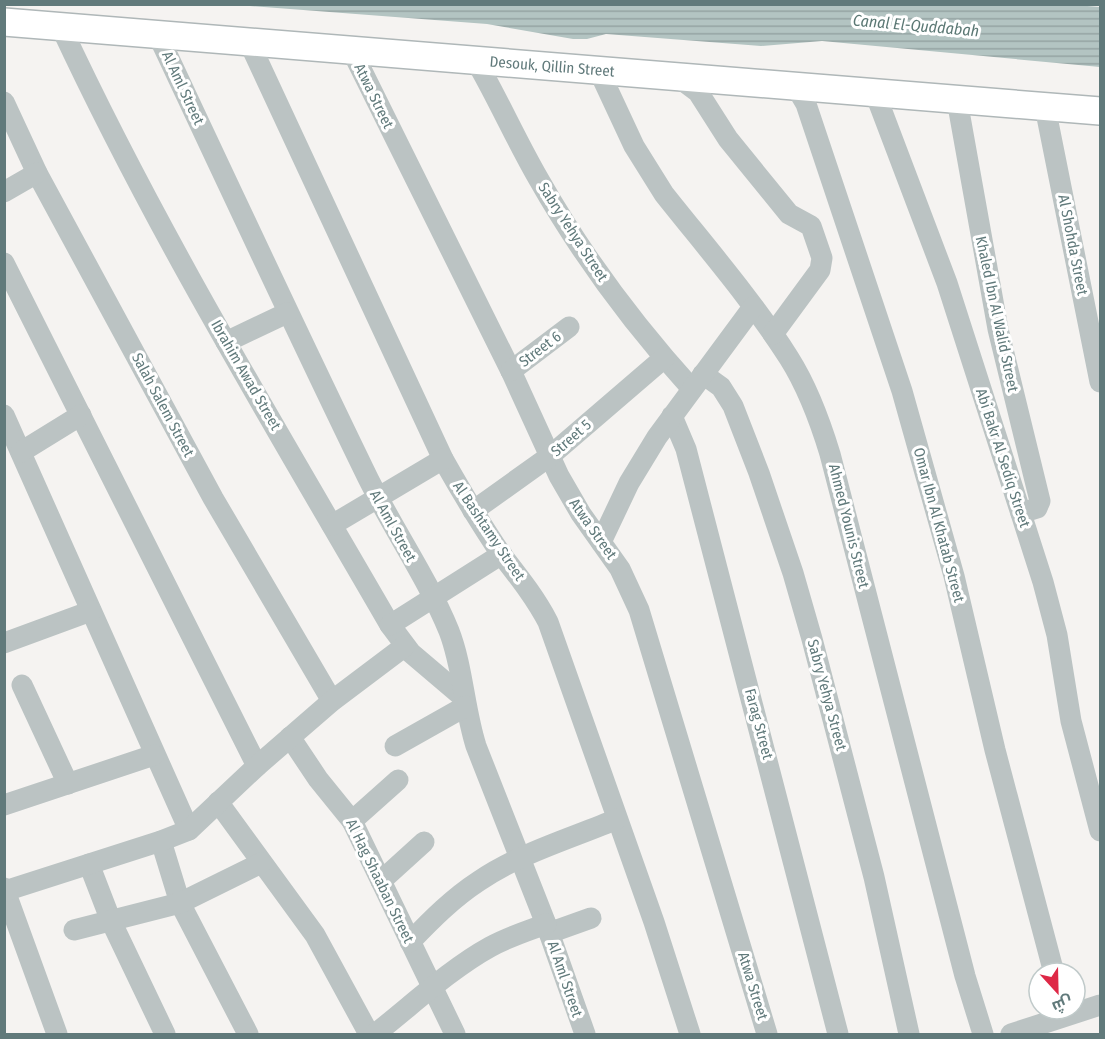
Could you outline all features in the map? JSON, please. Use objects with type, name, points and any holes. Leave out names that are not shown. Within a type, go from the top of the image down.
[{"type":"main road","name":"Desouk, Qillin Street","points":[[4,22],[1101,111]]},
{"type":"street","name":"Ibrahim Awad Street","points":[[61,27],[109,129],[226,342],[390,625],[405,646],[465,702]]},
{"type":"street","name":"Al Aml Street","points":[[158,35],[287,313],[377,498],[433,598],[450,634],[476,746],[548,929],[585,1035]]},
{"type":"street","name":"Al Bashtamy Street","points":[[249,42],[443,459],[473,511],[534,598],[548,622],[654,922],[690,1035]]},
{"type":"street","name":"Atwa Street","points":[[352,51],[550,456],[580,514],[620,568],[639,610],[767,1035]]},
{"type":"street","name":"Sabry Yehya Street","points":[[476,61],[502,106],[538,178],[612,292],[664,358],[698,381],[721,387],[733,406],[767,495],[812,639],[874,877],[909,1035]]},
{"type":"street","name":"Ahmed Younis Street","points":[[599,71],[648,171],[773,334],[790,359],[820,421],[965,976],[983,1035]]},
{"type":"street","points":[[678,77],[698,92],[728,139],[789,214],[811,226],[822,258],[822,265],[816,278],[773,334]]},
{"type":"street","name":"Omar Ibn Al Khatab Street","points":[[796,87],[806,104],[902,391],[954,576],[993,742],[1051,961]]},
{"type":"street","name":"Abi Bakr Al Sediq Street","points":[[875,93],[947,283],[1021,513],[1050,608],[1062,662],[1071,721],[1101,831]]},
{"type":"street","name":"Khaled Ibn Al Walid Street","points":[[957,100],[998,329],[1040,501],[1037,508],[1021,513]]},
{"type":"street","name":"Salah Salem Street","points":[[4,102],[37,173],[213,498],[332,701]]},
{"type":"street","name":"Al Shohda Street","points":[[1045,107],[1101,382]]},
{"type":"street","points":[[4,192],[37,173]]},
{"type":"street","points":[[4,263],[257,766]]},
{"type":"street","points":[[601,542],[629,483],[672,416],[753,307]]},
{"type":"street","points":[[226,342],[287,313]]},
{"type":"street","name":"Street 6","points":[[510,371],[569,327]]},
{"type":"street","name":"Street 5","points":[[473,511],[550,456],[664,358]]},
{"type":"street","points":[[21,452],[81,415]]},
{"type":"street","name":"Farag Street","points":[[672,416],[686,449],[838,1035]]},
{"type":"street","points":[[7,427],[21,452],[189,830]]},
{"type":"street","points":[[332,525],[443,459]]},
{"type":"street","points":[[390,625],[502,554]]},
{"type":"street","points":[[5,642],[91,611]]},
{"type":"street","points":[[57,1035],[5,890],[189,830],[257,766],[332,701],[405,646]]},
{"type":"street","points":[[22,685],[68,784]]},
{"type":"street","points":[[395,746],[465,702]]},
{"type":"street","name":"Al Hag Shaaban Street","points":[[290,737],[318,779],[352,821],[455,1035]]},
{"type":"street","points":[[4,805],[154,755]]},
{"type":"street","points":[[352,821],[399,780]]},
{"type":"street","points":[[218,802],[315,935],[369,1035]]},
{"type":"street","points":[[410,942],[442,908],[480,880],[521,858],[617,819]]},
{"type":"street","points":[[161,841],[180,903],[248,1035]]},
{"type":"street","points":[[381,881],[424,842]]},
{"type":"street","points":[[74,930],[180,903],[261,862]]},
{"type":"street","points":[[89,864],[111,921],[165,1035]]},
{"type":"street","points":[[375,1035],[489,947],[517,934],[591,918]]},
{"type":"street","points":[[1087,1011],[1101,1005]]},
{"type":"street","points":[[1011,1035],[1062,1021]]},
{"type":"water","name":"Canal El-Quddabah","points":[[237,5],[1075,5],[1100,7],[1100,67],[822,41],[761,46],[606,34],[587,39],[573,39],[487,24]]}]
